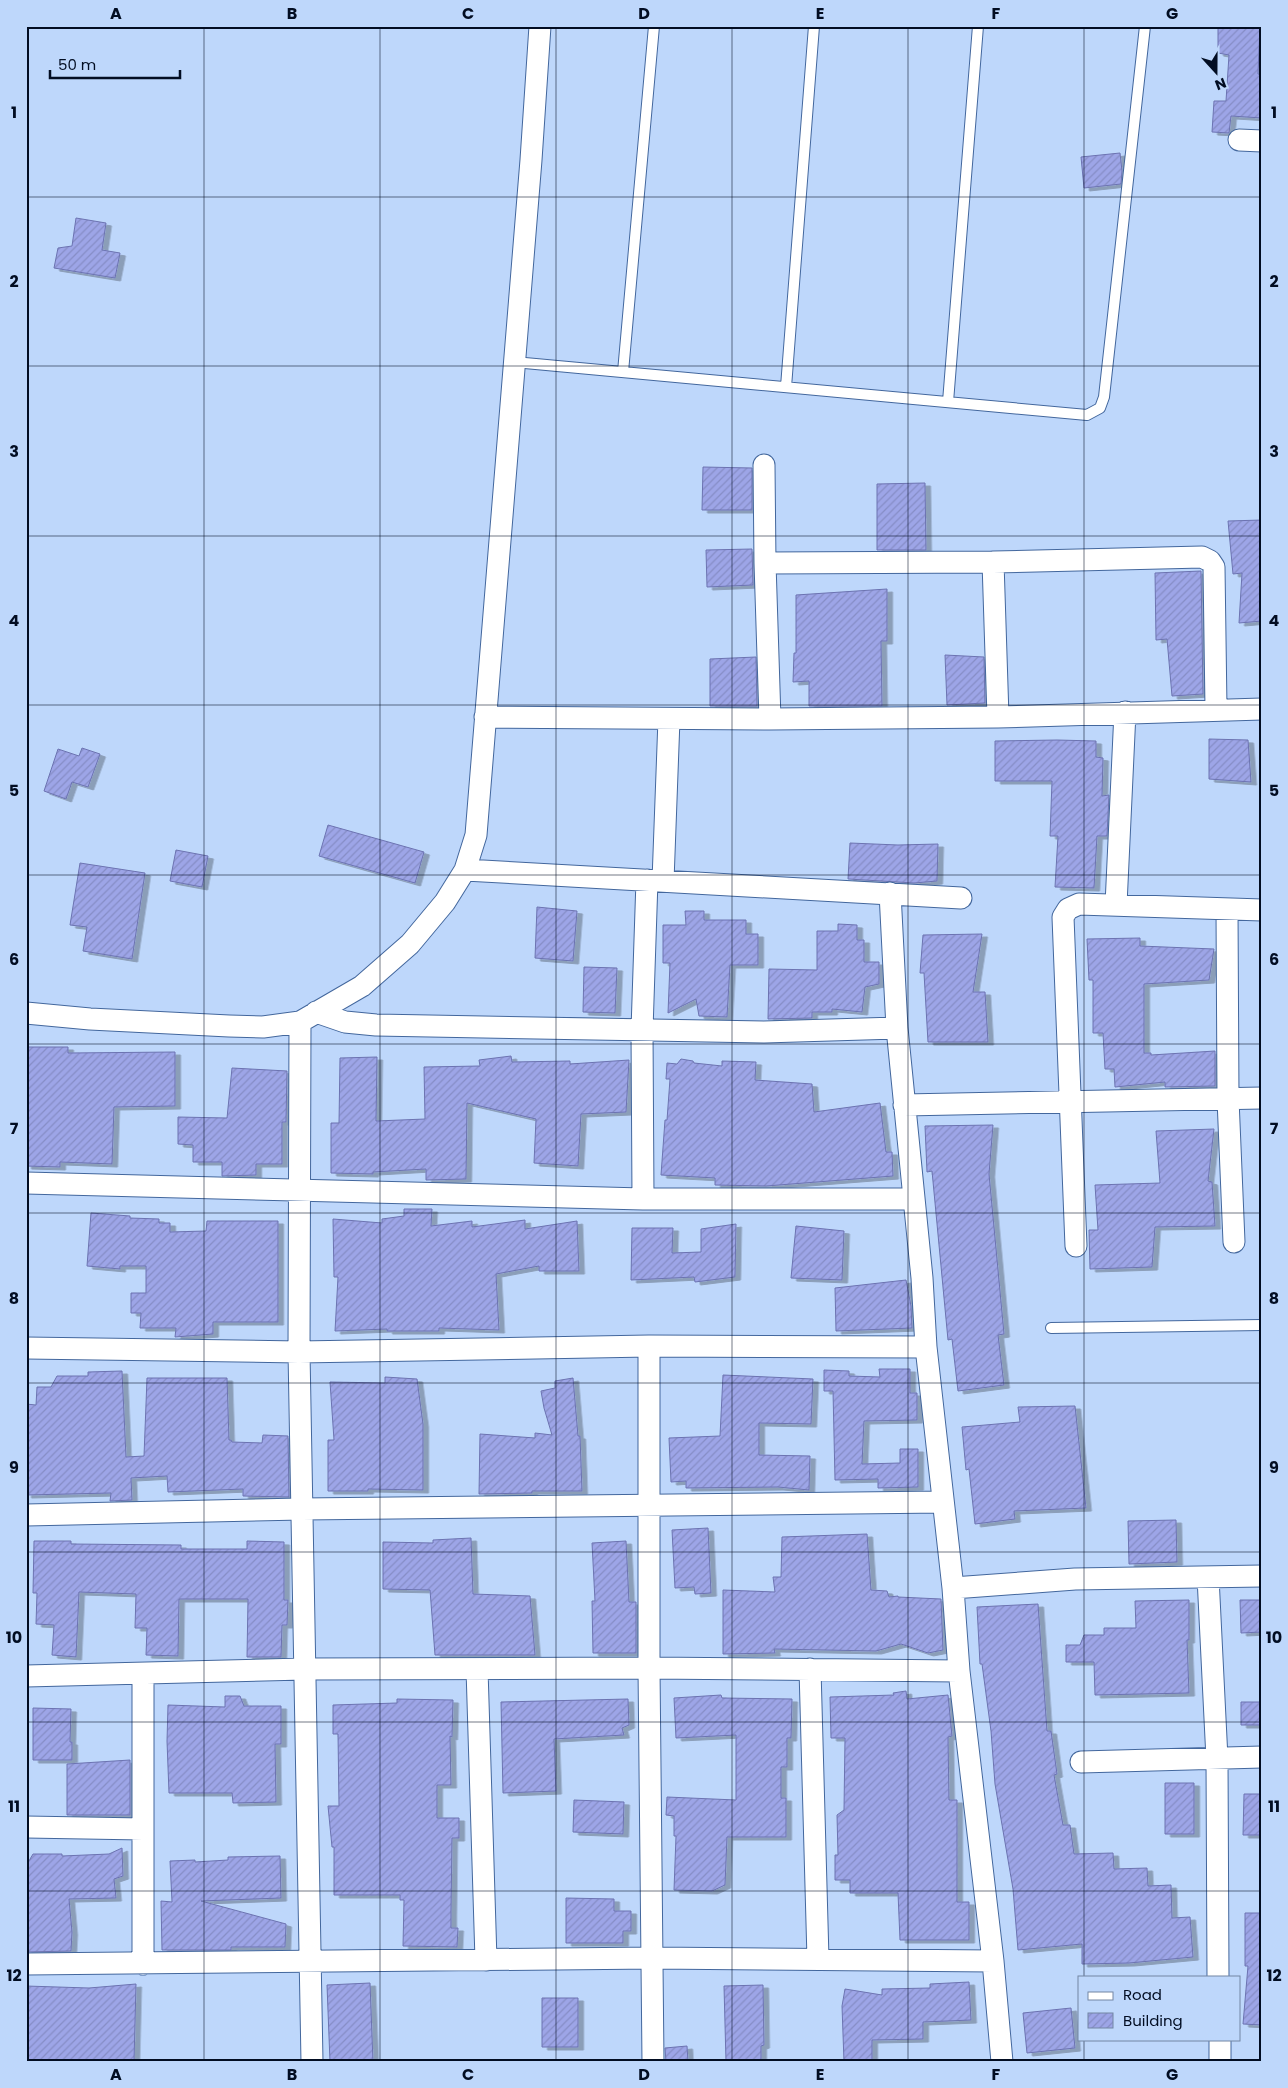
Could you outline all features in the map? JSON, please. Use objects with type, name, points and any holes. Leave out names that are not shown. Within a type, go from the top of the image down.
[{"type":"street","points":[[26,1013],[90,1019],[263,1027],[308,1017],[362,986],[410,944],[445,902],[465,870],[476,835],[540,26]]},
{"type":"street","points":[[1239,140],[1262,141]]},
{"type":"street","points":[[764,465],[770,719]]},
{"type":"street","points":[[765,563],[993,562],[1202,557],[1210,560],[1214,567],[1216,710]]},
{"type":"street","points":[[993,562],[998,716]]},
{"type":"street","points":[[485,717],[770,719],[998,716],[1262,709]]},
{"type":"street","points":[[1116,905],[1125,712]]},
{"type":"street","points":[[642,1199],[642,1030],[669,719]]},
{"type":"street","points":[[465,870],[961,898]]},
{"type":"street","points":[[890,893],[897,1028],[912,1200],[922,1278],[926,1347],[953,1588],[959,1671],[993,1960],[1002,2062]]},
{"type":"street","points":[[1076,1246],[1062,917],[1068,909],[1079,904],[1262,910]]},
{"type":"street","points":[[1227,908],[1228,1099],[1234,1242]]},
{"type":"street","points":[[308,1017],[376,1025],[642,1030],[764,1032],[897,1028]]},
{"type":"street","points":[[308,1017],[298,1190],[304,1669],[312,2062]]},
{"type":"street","points":[[904,1104],[1262,1098]]},
{"type":"street","points":[[26,1183],[642,1199],[912,1200]]},
{"type":"street","points":[[26,1348],[299,1352],[649,1346],[926,1347]]},
{"type":"street","points":[[649,1346],[649,1668],[653,2062]]},
{"type":"street","points":[[26,1515],[302,1509],[943,1502]]},
{"type":"street","points":[[953,1588],[1075,1579],[1262,1576]]},
{"type":"street","points":[[1208,1577],[1217,1759],[1218,1976]]},
{"type":"street","points":[[26,1676],[304,1669],[649,1668],[959,1671]]},
{"type":"street","points":[[477,1669],[486,1960]]},
{"type":"street","points":[[810,1669],[818,1959]]},
{"type":"street","points":[[142,1674],[143,1964]]},
{"type":"street","points":[[1081,1762],[1262,1758]]},
{"type":"street","points":[[26,1827],[143,1829]]},
{"type":"street","points":[[26,1964],[309,1963],[653,1958],[993,1960]]},
{"type":"street","points":[[1220,2040],[1220,2062]]},
{"type":"lane","points":[[623,372],[654,26]]},
{"type":"lane","points":[[786,387],[814,26]]},
{"type":"lane","points":[[948,402],[978,26]]},
{"type":"lane","points":[[514,362],[1087,415],[1100,408],[1104,397],[1145,26]]},
{"type":"lane","points":[[1051,1328],[1262,1325]]},
{"type":"building","points":[[1218,26],[1260,26],[1258,74],[1262,75],[1262,118],[1231,116],[1229,133],[1212,132],[1214,101],[1226,101],[1229,55],[1218,53]]},
{"type":"building","points":[[1120,153],[1121,184],[1084,188],[1081,157]]},
{"type":"building","points":[[76,218],[106,223],[102,250],[120,253],[115,278],[54,268],[58,248],[72,246]]},
{"type":"building","points":[[703,467],[752,468],[752,510],[702,510]]},
{"type":"building","points":[[925,483],[926,550],[877,550],[877,484]]},
{"type":"building","points":[[1262,520],[1262,621],[1239,623],[1242,573],[1233,574],[1228,521]]},
{"type":"building","points":[[752,549],[753,585],[707,587],[706,550]]},
{"type":"building","points":[[1201,571],[1203,694],[1172,696],[1167,639],[1156,640],[1155,573]]},
{"type":"building","points":[[887,589],[887,641],[881,641],[882,706],[809,706],[809,681],[793,682],[794,653],[796,653],[796,595]]},
{"type":"building","points":[[945,655],[984,657],[985,703],[947,705]]},
{"type":"building","points":[[756,657],[757,706],[710,706],[710,659]]},
{"type":"building","points":[[1209,739],[1248,740],[1251,782],[1209,779]]},
{"type":"building","points":[[995,741],[1096,741],[1096,757],[1103,758],[1102,796],[1109,795],[1107,836],[1097,836],[1094,888],[1055,887],[1058,836],[1050,836],[1052,781],[995,781]]},
{"type":"building","points":[[82,748],[100,754],[88,787],[72,782],[66,799],[44,791],[58,749],[79,756]]},
{"type":"building","points":[[328,825],[424,852],[415,883],[319,856]]},
{"type":"building","points":[[850,843],[938,844],[937,881],[914,883],[848,879]]},
{"type":"building","points":[[176,850],[208,856],[202,887],[170,881]]},
{"type":"building","points":[[80,863],[145,873],[132,959],[83,951],[87,927],[70,925]]},
{"type":"building","points":[[537,907],[577,911],[573,961],[535,958]]},
{"type":"building","points":[[685,911],[704,911],[704,920],[746,920],[746,934],[758,934],[758,965],[730,965],[727,1017],[699,1016],[696,999],[668,1013],[670,963],[663,963],[663,925],[686,925]]},
{"type":"building","points":[[838,924],[857,925],[857,940],[864,940],[864,962],[879,962],[879,984],[865,987],[862,1012],[832,1009],[832,1012],[812,1012],[812,1018],[768,1019],[769,969],[817,970],[817,931],[838,931]]},
{"type":"building","points":[[982,934],[973,992],[985,992],[988,1042],[928,1042],[924,973],[920,973],[923,935]]},
{"type":"building","points":[[1140,938],[1140,946],[1214,949],[1209,980],[1144,984],[1144,1053],[1151,1053],[1151,1055],[1215,1051],[1215,1086],[1165,1087],[1165,1082],[1115,1087],[1114,1069],[1105,1069],[1103,1033],[1093,1033],[1093,980],[1089,980],[1087,939]]},
{"type":"building","points":[[584,967],[617,968],[615,1013],[583,1012]]},
{"type":"building","points":[[26,1047],[68,1047],[68,1053],[175,1052],[175,1106],[114,1107],[112,1164],[60,1162],[60,1167],[26,1166]]},
{"type":"building","points":[[511,1056],[512,1062],[570,1061],[570,1064],[629,1060],[626,1112],[581,1114],[578,1166],[534,1163],[536,1119],[467,1103],[466,1179],[426,1180],[426,1169],[373,1172],[373,1174],[331,1173],[331,1123],[339,1123],[340,1058],[377,1057],[376,1121],[425,1119],[424,1067],[480,1066],[479,1060]]},
{"type":"building","points":[[681,1059],[693,1061],[694,1063],[722,1066],[722,1061],[756,1062],[755,1080],[812,1084],[814,1112],[880,1103],[886,1152],[892,1152],[893,1176],[766,1186],[715,1185],[715,1178],[661,1175],[670,1079],[666,1079],[667,1063],[677,1064]]},
{"type":"building","points":[[232,1068],[287,1071],[286,1122],[282,1122],[282,1164],[256,1164],[256,1175],[222,1176],[222,1162],[193,1162],[193,1145],[178,1144],[178,1117],[227,1118]]},
{"type":"building","points":[[993,1125],[989,1174],[1004,1334],[998,1335],[1004,1385],[958,1391],[952,1339],[948,1340],[932,1171],[927,1172],[925,1126]]},
{"type":"building","points":[[1214,1129],[1208,1181],[1212,1182],[1215,1226],[1155,1227],[1152,1267],[1090,1269],[1089,1230],[1098,1230],[1095,1185],[1160,1183],[1156,1131]]},
{"type":"building","points":[[404,1209],[432,1209],[431,1226],[472,1221],[472,1227],[525,1220],[525,1229],[577,1221],[579,1271],[539,1271],[539,1266],[496,1274],[499,1330],[439,1328],[439,1331],[387,1331],[387,1329],[335,1331],[338,1277],[334,1277],[333,1219],[382,1223],[382,1219],[404,1216]]},
{"type":"building","points":[[91,1213],[130,1216],[130,1218],[159,1219],[159,1223],[170,1223],[170,1232],[206,1231],[207,1221],[278,1221],[278,1322],[213,1322],[213,1334],[175,1337],[176,1328],[140,1328],[141,1313],[131,1313],[131,1293],[146,1293],[146,1266],[120,1266],[120,1269],[87,1266]]},
{"type":"building","points":[[736,1224],[735,1277],[695,1282],[694,1277],[631,1280],[632,1228],[673,1228],[672,1253],[701,1252],[701,1229]]},
{"type":"building","points":[[796,1226],[844,1231],[842,1280],[791,1278]]},
{"type":"building","points":[[906,1280],[911,1306],[912,1328],[836,1331],[835,1288]]},
{"type":"building","points":[[879,1369],[910,1369],[910,1393],[917,1393],[917,1420],[864,1421],[862,1464],[900,1463],[900,1449],[918,1449],[918,1487],[878,1488],[878,1479],[835,1480],[833,1391],[824,1391],[824,1370],[849,1371],[849,1376],[880,1377]]},
{"type":"building","points":[[122,1371],[126,1457],[144,1456],[147,1378],[227,1378],[229,1440],[232,1442],[262,1443],[263,1435],[288,1436],[289,1497],[243,1496],[243,1489],[168,1492],[167,1476],[131,1478],[132,1500],[110,1501],[111,1493],[26,1495],[26,1404],[36,1405],[37,1387],[51,1387],[57,1376],[88,1376],[88,1372]]},
{"type":"building","points":[[723,1375],[813,1379],[811,1424],[759,1423],[759,1455],[810,1456],[809,1490],[778,1487],[686,1488],[686,1481],[671,1482],[669,1438],[720,1436]]},
{"type":"building","points":[[385,1377],[417,1379],[423,1424],[423,1490],[368,1489],[368,1491],[328,1491],[328,1440],[334,1440],[330,1382],[385,1383]]},
{"type":"building","points":[[573,1378],[578,1436],[580,1436],[582,1491],[479,1494],[480,1434],[535,1438],[535,1433],[552,1435],[541,1391],[555,1388],[555,1381]]},
{"type":"building","points":[[1075,1406],[1086,1508],[1014,1511],[1015,1519],[975,1524],[969,1469],[966,1470],[962,1427],[1020,1422],[1018,1407]]},
{"type":"building","points":[[1176,1520],[1177,1562],[1129,1564],[1128,1521]]},
{"type":"building","points":[[708,1528],[711,1593],[695,1594],[694,1587],[675,1588],[672,1530]]},
{"type":"building","points":[[867,1534],[871,1590],[887,1591],[889,1597],[941,1599],[943,1650],[928,1653],[901,1644],[876,1651],[774,1649],[775,1653],[723,1654],[723,1590],[775,1592],[773,1577],[781,1577],[782,1537]]},
{"type":"building","points":[[471,1538],[473,1594],[530,1596],[535,1655],[435,1655],[430,1590],[383,1589],[383,1542],[433,1543],[433,1540]]},
{"type":"building","points":[[34,1541],[71,1541],[71,1544],[181,1545],[181,1549],[247,1549],[247,1541],[284,1542],[284,1600],[288,1600],[287,1625],[282,1625],[281,1657],[247,1657],[248,1599],[179,1599],[178,1656],[146,1655],[147,1628],[135,1628],[136,1594],[79,1592],[76,1657],[52,1655],[54,1625],[36,1624],[37,1593],[33,1593]]},
{"type":"building","points":[[626,1541],[629,1602],[636,1602],[636,1653],[593,1653],[592,1601],[595,1601],[592,1543]]},
{"type":"building","points":[[1189,1600],[1189,1640],[1187,1640],[1189,1693],[1095,1695],[1094,1662],[1066,1662],[1066,1645],[1080,1645],[1084,1635],[1104,1635],[1104,1628],[1136,1628],[1135,1601]]},
{"type":"building","points":[[1240,1600],[1262,1600],[1262,1632],[1241,1633]]},
{"type":"building","points":[[1038,1604],[1047,1731],[1051,1731],[1057,1774],[1054,1775],[1063,1825],[1070,1825],[1074,1854],[1113,1853],[1114,1869],[1147,1868],[1148,1886],[1171,1885],[1172,1918],[1190,1917],[1193,1957],[1129,1963],[1082,1964],[1082,1944],[1018,1950],[1013,1889],[995,1784],[991,1731],[982,1664],[980,1664],[977,1607]]},
{"type":"building","points":[[906,1691],[907,1699],[948,1695],[952,1736],[948,1737],[949,1800],[957,1800],[957,1902],[969,1902],[969,1940],[900,1940],[898,1893],[850,1893],[850,1880],[835,1880],[835,1855],[838,1855],[837,1815],[844,1810],[845,1738],[831,1738],[830,1697],[894,1695],[893,1693]]},
{"type":"building","points":[[721,1695],[722,1698],[792,1699],[791,1738],[787,1738],[787,1767],[781,1767],[781,1798],[786,1798],[786,1837],[727,1837],[725,1885],[712,1891],[674,1890],[676,1836],[674,1836],[674,1816],[666,1815],[667,1797],[736,1800],[736,1735],[676,1738],[674,1698]]},
{"type":"building","points":[[225,1696],[240,1696],[244,1706],[281,1706],[281,1744],[275,1744],[276,1802],[233,1803],[232,1793],[169,1793],[168,1705],[225,1707]]},
{"type":"building","points":[[397,1699],[453,1700],[452,1737],[450,1736],[451,1785],[437,1785],[437,1818],[459,1818],[459,1838],[452,1838],[451,1928],[458,1928],[457,1947],[403,1946],[404,1900],[400,1900],[400,1895],[334,1895],[334,1847],[332,1847],[328,1806],[339,1806],[338,1734],[333,1734],[333,1705],[397,1703]]},
{"type":"building","points":[[628,1699],[629,1725],[622,1728],[624,1735],[554,1739],[556,1791],[503,1793],[501,1702]]},
{"type":"building","points":[[1241,1702],[1262,1702],[1262,1725],[1241,1725]]},
{"type":"building","points":[[33,1708],[71,1709],[70,1742],[72,1742],[72,1760],[33,1760]]},
{"type":"building","points":[[130,1760],[130,1815],[67,1815],[67,1764]]},
{"type":"building","points":[[1165,1783],[1194,1783],[1194,1834],[1165,1834]]},
{"type":"building","points":[[1244,1794],[1262,1794],[1262,1835],[1243,1835]]},
{"type":"building","points":[[574,1800],[624,1802],[623,1834],[573,1832]]},
{"type":"building","points":[[122,1848],[123,1876],[114,1879],[116,1898],[69,1899],[72,1932],[71,1951],[26,1952],[26,1866],[33,1854],[62,1854],[62,1856],[109,1854]]},
{"type":"building","points":[[280,1856],[281,1898],[201,1901],[286,1924],[285,1947],[231,1947],[231,1950],[162,1950],[161,1901],[172,1902],[170,1861],[195,1860],[195,1862],[228,1860],[228,1857]]},
{"type":"building","points":[[566,1898],[614,1899],[614,1911],[631,1911],[631,1931],[623,1931],[623,1943],[566,1943]]},
{"type":"building","points":[[1245,1913],[1262,1913],[1262,2025],[1243,2024],[1248,1966],[1245,1966]]},
{"type":"building","points":[[969,1982],[971,2020],[923,2022],[923,2039],[872,2040],[872,2062],[844,2062],[842,2006],[845,1989],[882,1995],[882,1989],[930,1988],[930,1984]]},
{"type":"building","points":[[370,1983],[373,2062],[330,2062],[327,1985]]},
{"type":"building","points":[[136,1984],[134,2062],[26,2062],[26,1986],[89,1988]]},
{"type":"building","points":[[763,1985],[764,2045],[761,2046],[761,2062],[726,2062],[724,1986]]},
{"type":"building","points":[[542,1998],[578,1998],[578,2047],[542,2047]]},
{"type":"building","points":[[1071,2008],[1075,2048],[1027,2053],[1023,2013]]},
{"type":"building","points":[[687,2046],[688,2062],[666,2062],[665,2048]]}]
